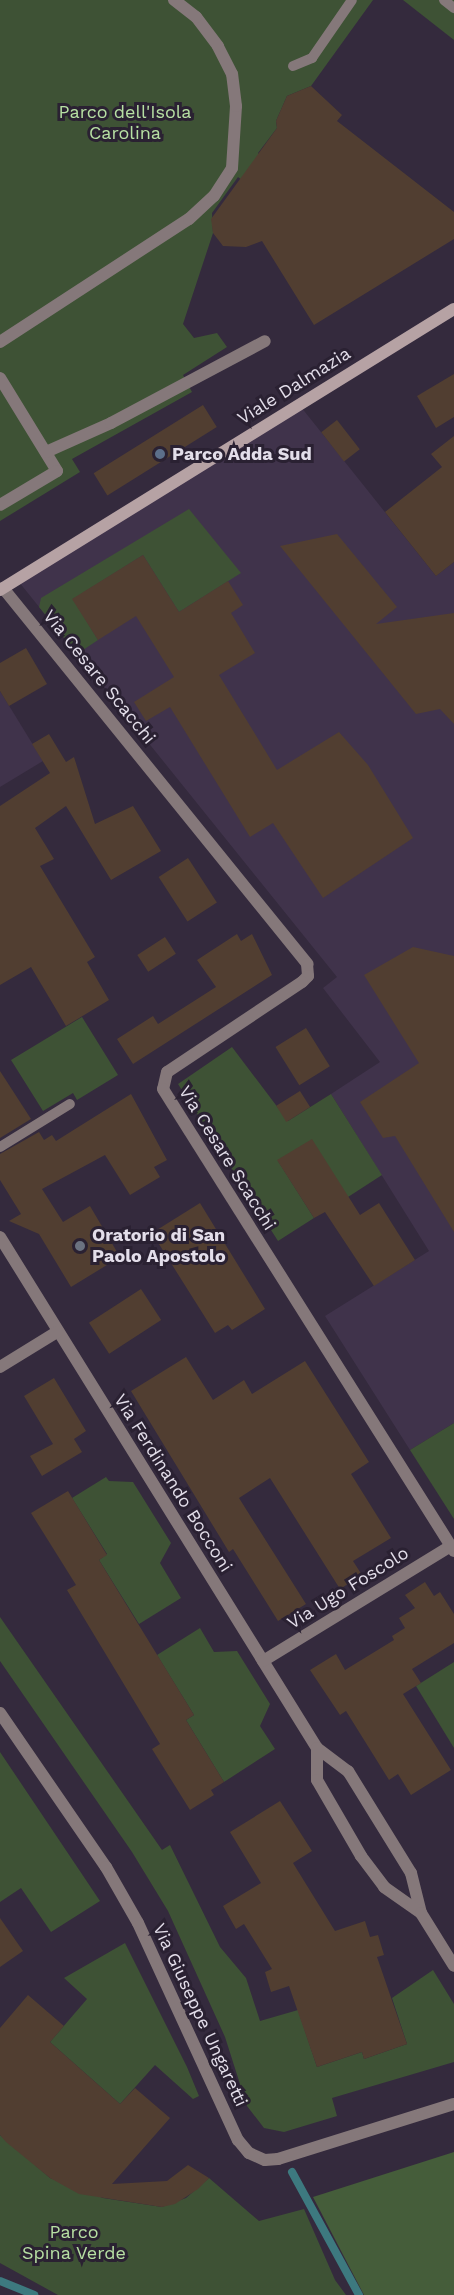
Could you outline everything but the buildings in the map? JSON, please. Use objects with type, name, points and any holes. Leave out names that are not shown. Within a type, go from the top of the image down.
[{"type":"street","points":[[0,342],[189,219],[214,195],[232,168],[236,105],[232,74],[218,46],[196,17],[174,0]]},
{"type":"street","name":"Viale Dalmazia","points":[[2,589],[454,309]]},
{"type":"street","points":[[46,452],[111,423],[266,341]]},
{"type":"street","points":[[0,378],[4,395],[46,452],[57,471],[0,505]]},
{"type":"street","name":"Via Cesare Scacchi","points":[[2,589],[307,964],[308,976],[302,982],[167,1072],[163,1089],[453,1548]]},
{"type":"street","name":"Via Ferdinando Bocconi","points":[[0,1238],[317,1748],[348,1771],[411,1873],[421,1913],[454,1966]]},
{"type":"street","points":[[0,1367],[57,1332]]},
{"type":"street","name":"Via Ugo Foscolo","points":[[263,1661],[453,1548]]},
{"type":"street","name":"Via Giuseppe Ungaretti","points":[[0,1713],[106,1867],[133,1914],[179,2005],[238,2140],[249,2153],[265,2160],[278,2159],[454,2104]]},
{"type":"street","name":"Via Ferdinando Bocconi","points":[[317,1748],[316,1780],[361,1856],[384,1887],[421,1913]]},
{"type":"lane","points":[[293,66],[312,58],[352,0]]},
{"type":"lane","points":[[444,0],[454,8]]},
{"type":"lane","points":[[0,1147],[70,1104]]},
{"type":"shaded area","points":[[301,407],[436,576],[454,562],[454,1423],[410,1450],[325,1316],[429,1251],[331,1094],[380,1062],[323,988],[337,977],[19,582]]},
{"type":"shaded area","points":[[0,691],[43,761],[0,787]]},
{"type":"green space","name":"Parco dell'Isola Carolina","points":[[0,0],[373,0],[311,86],[287,96],[276,121],[277,128],[258,153],[261,157],[242,180],[238,177],[212,213],[213,233],[183,324],[194,338],[217,333],[227,347],[183,375],[192,392],[72,459],[80,472],[0,521]]},
{"type":"green space","points":[[403,0],[454,0],[454,40]]},
{"type":"green space","points":[[189,509],[241,573],[179,612],[143,555],[73,599],[98,640],[77,654],[39,607],[41,598]]},
{"type":"green space","points":[[82,1017],[118,1075],[77,1100],[73,1093],[43,1111],[11,1060]]},
{"type":"green space","points":[[232,1047],[288,1121],[331,1094],[382,1175],[348,1197],[278,1161],[314,1218],[278,1241],[178,1084]]},
{"type":"green space","points":[[454,1423],[454,1519],[410,1450]]},
{"type":"green space","points":[[106,1477],[109,1481],[133,1482],[171,1543],[160,1563],[181,1598],[139,1624],[99,1560],[107,1554],[72,1498]]},
{"type":"green space","points":[[0,1617],[162,1850],[170,1845],[220,1947],[246,1978],[260,2021],[298,2010],[317,2067],[362,2052],[364,2059],[407,2044],[392,1998],[433,1970],[454,2004],[454,2062],[332,2098],[337,2116],[284,2132],[264,2128],[247,2106],[225,2037],[168,1911],[132,1852],[0,1661]]},
{"type":"green space","points":[[200,1628],[214,1652],[237,1651],[270,1704],[260,1726],[275,1749],[224,1782],[186,1720],[194,1715],[157,1655]]},
{"type":"green space","points":[[454,1662],[454,1748],[416,1686]]},
{"type":"green space","points":[[0,1752],[100,1901],[51,1932],[21,1888],[0,1902]]},
{"type":"green space","points":[[125,1943],[187,2067],[199,2096],[193,2099],[155,2065],[120,2104],[50,2042],[87,1999],[64,1978]]},
{"type":"green space","name":"Parco Spina Verde","points":[[0,2135],[50,2178],[103,2198],[162,2207],[186,2198],[209,2178],[259,2221],[304,2209],[335,2280],[346,2295],[58,2295],[0,2263]]},
{"type":"green space","points":[[454,2152],[454,2295],[364,2295],[313,2197]]},
{"type":"waterway","points":[[292,2172],[359,2295]]},
{"type":"waterway","points":[[0,2281],[34,2295]]},
{"type":"place","name":"Parco Adda Sud","points":[[160,454]]},
{"type":"place","name":"Oratorio di San Paolo Apostolo","points":[[80,1246]]}]
